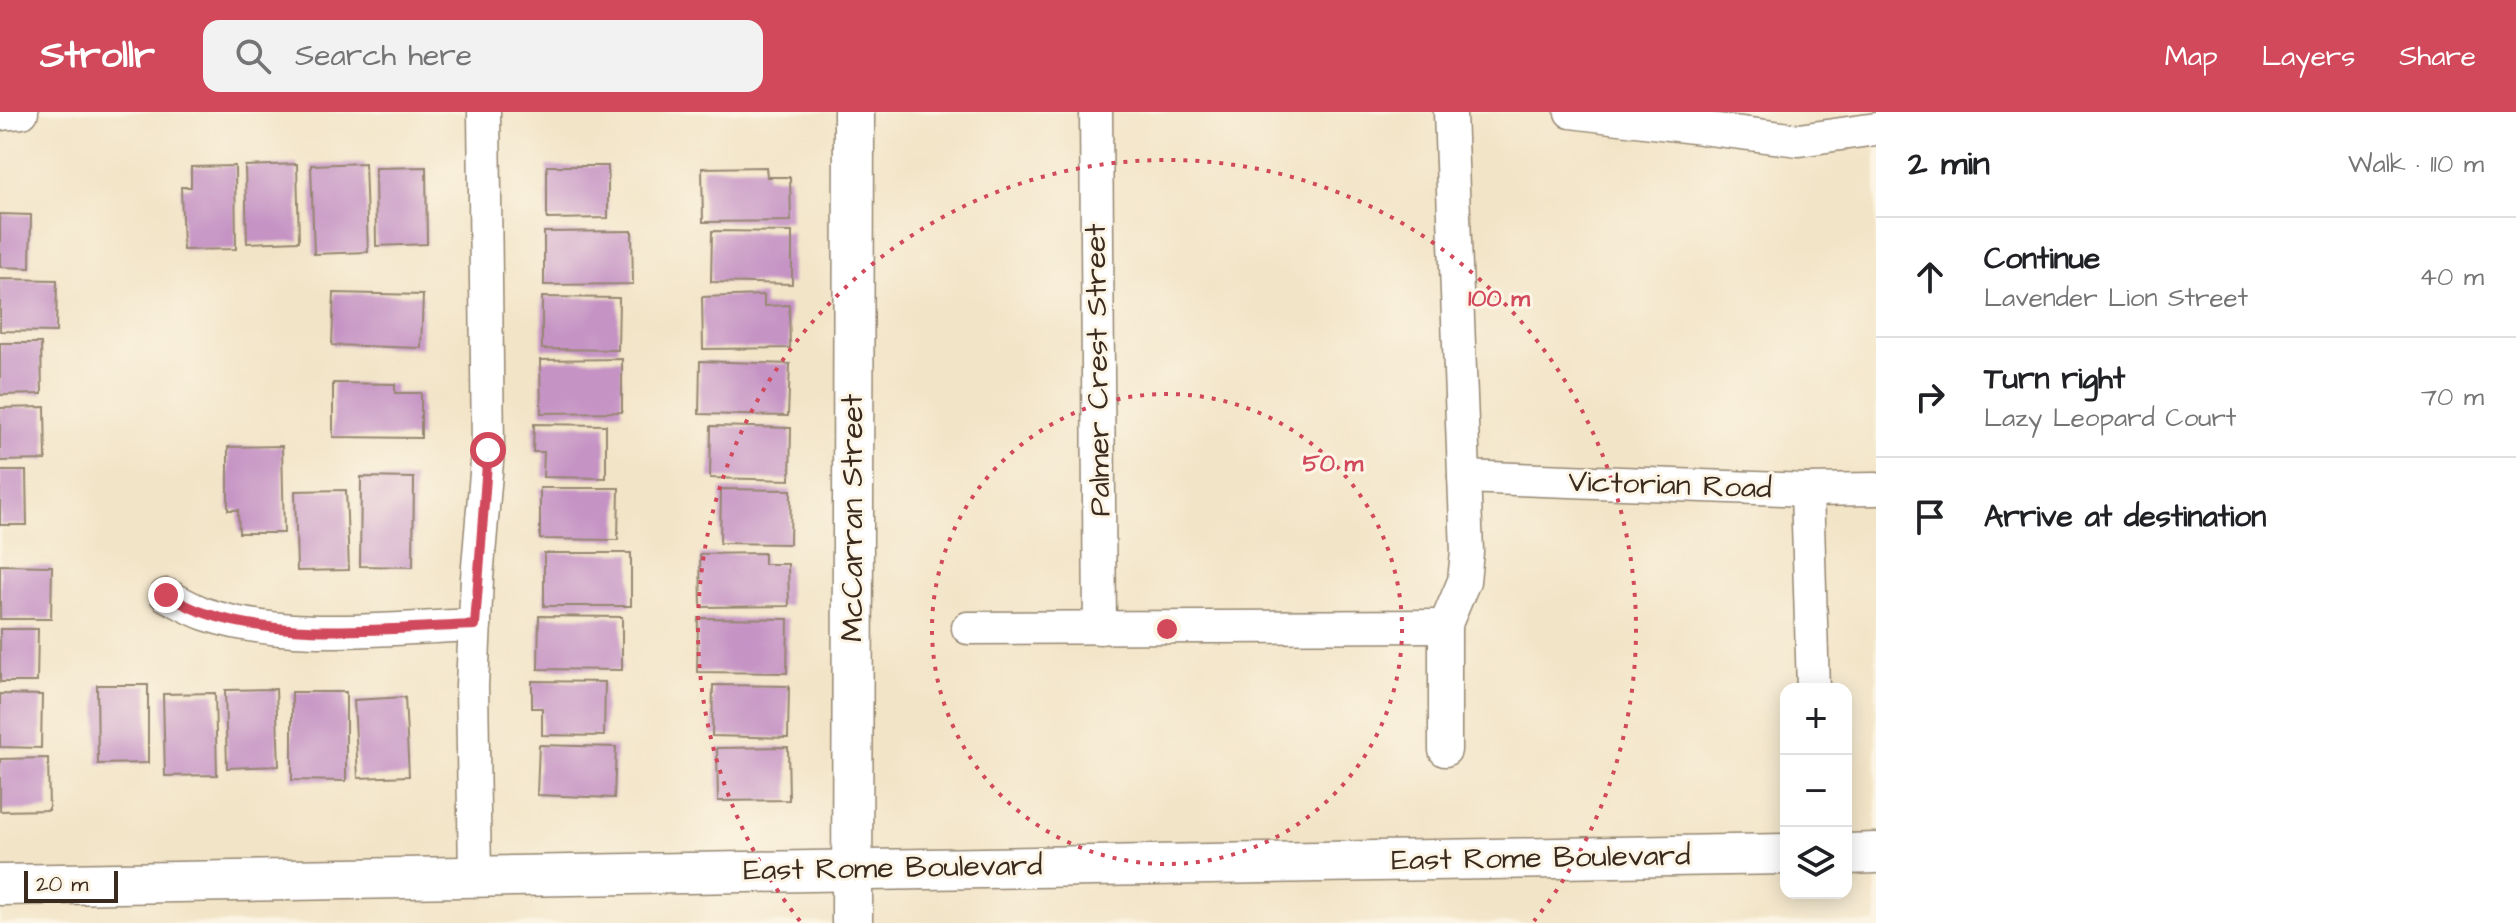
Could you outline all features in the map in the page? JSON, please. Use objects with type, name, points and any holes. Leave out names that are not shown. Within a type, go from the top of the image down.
[{"type":"street","points":[[0,114],[22,112]]},
{"type":"street","points":[[475,876],[472,686],[488,450],[484,112]]},
{"type":"street","name":"McCarran Street","points":[[852,923],[854,112]]},
{"type":"street","name":"Palmer Crest Street","points":[[1096,112],[1100,628]]},
{"type":"street","points":[[1445,750],[1445,626],[1464,581],[1467,552],[1450,112]]},
{"type":"street","points":[[1571,112],[1799,140],[1876,129]]},
{"type":"street","name":"Victorian Road","points":[[1464,477],[1807,490],[1876,489]]},
{"type":"street","points":[[1807,490],[1813,683]]},
{"type":"street","points":[[166,595],[204,613],[266,627],[338,630],[475,625]]},
{"type":"street","points":[[968,628],[1445,626]]},
{"type":"street","points":[[1852,854],[1876,853]]},
{"type":"street","name":"East Rome Boulevard","points":[[0,885],[1780,854]]},
{"type":"building","points":[[365,163],[368,252],[314,254],[311,165]]},
{"type":"building","points":[[297,164],[299,241],[247,243],[245,166]]},
{"type":"building","points":[[235,166],[236,249],[183,250],[181,187],[191,187],[191,167]]},
{"type":"building","points":[[547,166],[608,166],[608,218],[547,219]]},
{"type":"building","points":[[426,167],[427,244],[376,246],[375,168]]},
{"type":"building","points":[[766,167],[767,177],[790,177],[791,221],[703,222],[702,168]]},
{"type":"building","points":[[0,214],[31,215],[30,268],[0,267]]},
{"type":"building","points":[[632,231],[633,284],[544,285],[544,232]]},
{"type":"building","points":[[712,231],[792,232],[792,284],[711,282]]},
{"type":"building","points":[[0,279],[57,280],[56,332],[0,331]]},
{"type":"building","points":[[334,293],[423,295],[421,348],[332,345]]},
{"type":"building","points":[[764,295],[764,306],[789,305],[790,348],[703,349],[702,297]]},
{"type":"building","points":[[542,297],[619,298],[618,350],[542,349]]},
{"type":"building","points":[[0,343],[41,343],[42,394],[0,395]]},
{"type":"building","points":[[622,359],[622,412],[541,413],[540,360]]},
{"type":"building","points":[[700,361],[790,364],[788,416],[699,414]]},
{"type":"building","points":[[333,383],[395,384],[395,393],[421,393],[421,438],[333,437]]},
{"type":"building","points":[[45,407],[46,460],[0,461],[0,408]]},
{"type":"building","points":[[534,424],[606,425],[606,478],[543,477],[544,452],[533,452]]},
{"type":"building","points":[[711,426],[791,428],[790,480],[710,478]]},
{"type":"building","points":[[282,446],[284,533],[239,533],[238,510],[228,510],[228,447]]},
{"type":"building","points":[[0,471],[26,471],[27,525],[0,525]]},
{"type":"building","points":[[361,477],[414,478],[413,567],[360,566]]},
{"type":"building","points":[[540,488],[619,488],[618,540],[540,539]]},
{"type":"building","points":[[721,489],[791,490],[790,544],[720,543]]},
{"type":"building","points":[[346,490],[349,570],[297,571],[295,491]]},
{"type":"building","points":[[544,553],[631,553],[631,606],[544,606]]},
{"type":"building","points":[[764,553],[764,564],[788,564],[789,606],[701,607],[700,554]]},
{"type":"building","points":[[0,565],[52,566],[51,619],[0,619]]},
{"type":"building","points":[[539,616],[622,617],[622,670],[538,669]]},
{"type":"building","points":[[698,618],[788,619],[787,673],[697,672]]},
{"type":"building","points":[[0,629],[38,629],[37,682],[0,682]]},
{"type":"building","points":[[532,681],[605,682],[604,736],[542,735],[542,708],[532,708]]},
{"type":"building","points":[[97,685],[148,685],[148,763],[98,764]]},
{"type":"building","points":[[713,685],[789,686],[788,738],[712,736]]},
{"type":"building","points":[[276,689],[279,766],[227,768],[225,690]]},
{"type":"building","points":[[292,692],[346,692],[346,781],[292,780]]},
{"type":"building","points":[[215,693],[217,775],[165,776],[163,694]]},
{"type":"building","points":[[0,694],[42,695],[41,748],[0,747]]},
{"type":"building","points":[[405,697],[409,776],[358,778],[354,700]]},
{"type":"building","points":[[539,745],[616,747],[614,798],[537,795]]},
{"type":"building","points":[[788,747],[789,800],[718,801],[717,748]]},
{"type":"building","points":[[48,758],[49,810],[0,811],[0,759]]},
{"type":"route","points":[[166,595],[204,613],[266,627],[338,630],[475,625],[488,450]]}]
